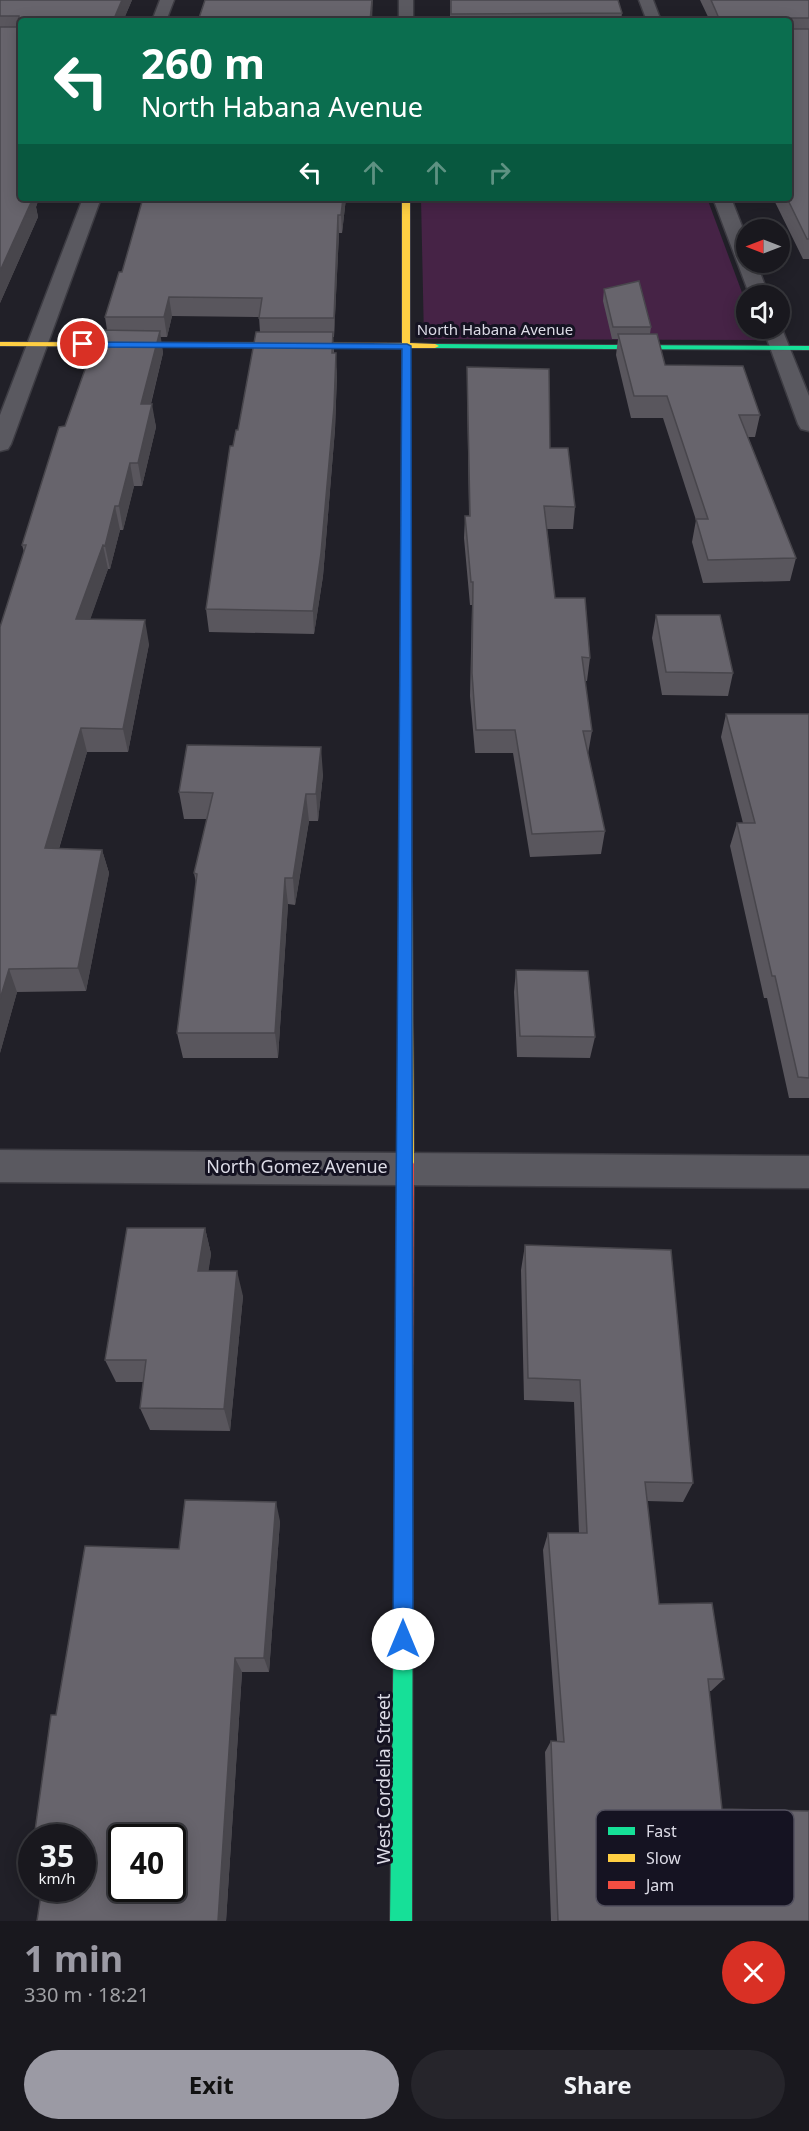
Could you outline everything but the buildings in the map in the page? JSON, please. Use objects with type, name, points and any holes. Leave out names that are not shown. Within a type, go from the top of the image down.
[{"type":"street","points":[[160,18],[167,0]]},
{"type":"street","points":[[406,0],[406,18]]},
{"type":"street","points":[[646,0],[653,18]]},
{"type":"street","points":[[0,444],[91,201]]},
{"type":"street","name":"West Cordelia Street","points":[[401,1921],[406,1168],[406,201]]},
{"type":"street","points":[[723,201],[736,234]]},
{"type":"street","name":"North Habana Avenue","points":[[0,344],[407,346],[736,339]]},
{"type":"street","points":[[777,339],[809,424]]},
{"type":"street","name":"North Habana Avenue","points":[[780,339],[809,348]]},
{"type":"street","name":"North Gomez Avenue","points":[[0,1166],[809,1172]]},
{"type":"shaded area","points":[[421,201],[708,201],[739,285],[736,285],[736,339],[760,340],[424,339]]},
{"type":"traffic: fast","points":[[435,346],[809,348]]},
{"type":"traffic: fast","points":[[406,377],[406,880]]},
{"type":"traffic: fast","points":[[401,1921],[405,1371]]},
{"type":"traffic: slow","points":[[406,201],[406,377]]},
{"type":"traffic: slow","points":[[0,344],[435,346]]},
{"type":"traffic: slow","points":[[406,880],[406,1164]]},
{"type":"traffic: jam","points":[[405,1371],[406,1164]]},
{"type":"route","points":[[83,344],[407,346],[403,1639]]}]
